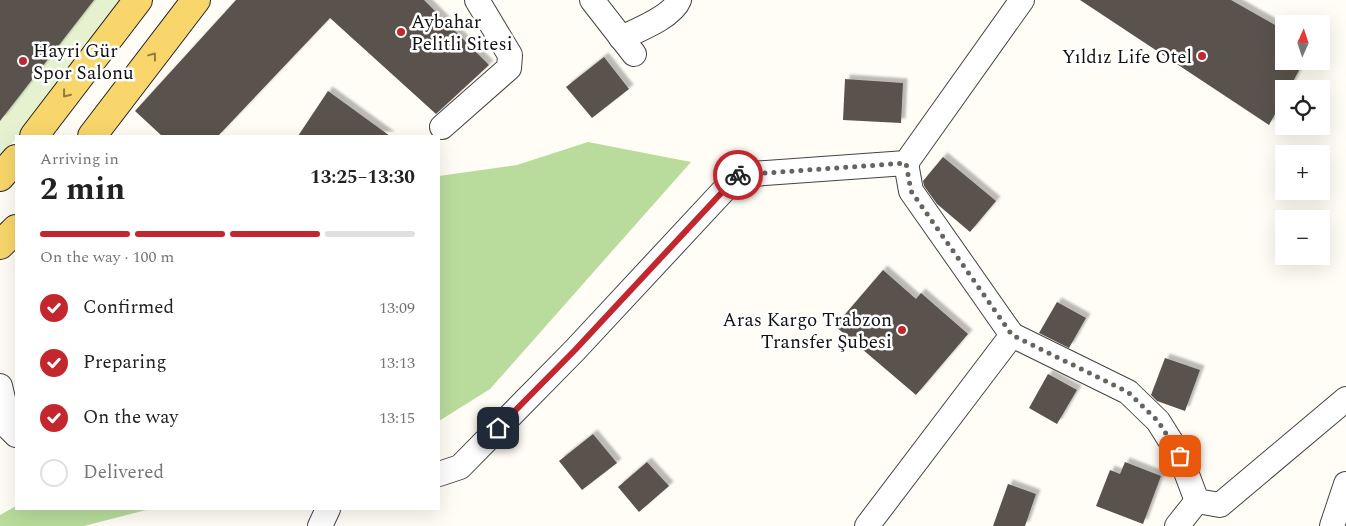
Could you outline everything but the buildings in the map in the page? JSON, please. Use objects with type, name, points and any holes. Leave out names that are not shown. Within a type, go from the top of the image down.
[{"type":"main road","points":[[35,135],[138,0]]},
{"type":"main road","points":[[93,135],[196,0]]},
{"type":"main road","points":[[0,177],[15,160]]},
{"type":"main road","points":[[0,245],[15,230]]},
{"type":"street","points":[[442,127],[509,68],[510,55],[477,0]]},
{"type":"street","points":[[592,0],[627,46],[678,4],[679,0]]},
{"type":"street","points":[[1022,0],[906,163],[911,191],[1012,335],[1128,392],[1158,421],[1180,456],[1197,501]]},
{"type":"street","points":[[440,474],[460,467],[575,350],[738,175],[906,163]]},
{"type":"street","points":[[867,526],[1012,335]]},
{"type":"street","points":[[0,386],[10,429],[15,434]]},
{"type":"street","points":[[1197,501],[1220,505],[1346,399]]},
{"type":"street","points":[[1332,526],[1346,484]]},
{"type":"street","points":[[1177,526],[1197,501]]},
{"type":"street","points":[[320,526],[328,510]]},
{"type":"green space","points":[[0,0],[121,0],[18,135],[15,135],[15,139],[0,159]]},
{"type":"green space","points":[[588,142],[691,162],[490,389],[440,420],[440,176],[517,165]]},
{"type":"green space","points":[[15,507],[15,510],[146,510],[84,526],[0,526],[0,515]]},
{"type":"way so far","points":[[738,175],[906,163],[911,191],[1012,335],[1128,392],[1158,421],[1180,456]]},
{"type":"place","name":"Aybahar Pelitli Sitesi","points":[[401,32]]},
{"type":"place","name":"Yıldız Life Otel","points":[[1202,56]]},
{"type":"place","name":"Hayri Gür Spor Salonu","points":[[23,61]]},
{"type":"place","name":"Aras Kargo Trabzon Transfer Şubesi","points":[[902,330]]},
{"type":"route","points":[[498,428],[575,350],[738,175]]}]
